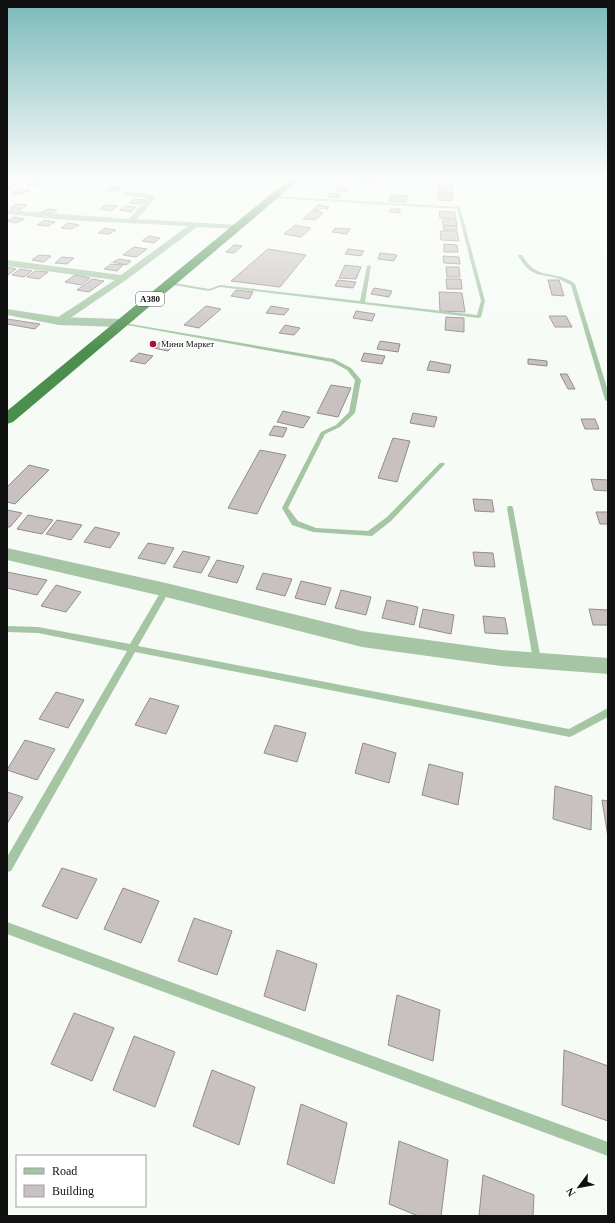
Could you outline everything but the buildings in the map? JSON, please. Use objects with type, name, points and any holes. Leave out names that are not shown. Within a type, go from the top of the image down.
[{"type":"highway","name":"A380","points":[[7,419],[226,237]]},
{"type":"street","points":[[59,321],[123,278],[178,237]]},
{"type":"street","points":[[7,263],[123,278]]},
{"type":"street","points":[[7,312],[59,321],[121,323]]},
{"type":"street","points":[[7,554],[166,590],[362,639],[501,658],[608,666]]},
{"type":"lane","points":[[169,283],[209,290],[220,286],[479,317],[483,301],[467,237]]},
{"type":"lane","points":[[520,256],[527,267],[536,273],[562,277],[573,284],[608,400]]},
{"type":"lane","points":[[362,304],[369,266]]},
{"type":"lane","points":[[121,323],[334,361],[349,369],[358,380],[352,412],[338,426],[323,433],[285,508],[295,522],[316,530],[369,534],[389,519],[442,464]]},
{"type":"lane","points":[[510,508],[537,660]]},
{"type":"lane","points":[[7,867],[166,590]]},
{"type":"lane","points":[[7,629],[38,630],[570,733],[608,712]]},
{"type":"lane","points":[[7,928],[608,1149]]},
{"type":"place","name":"Мини Маркет","points":[[153,344]]}]
